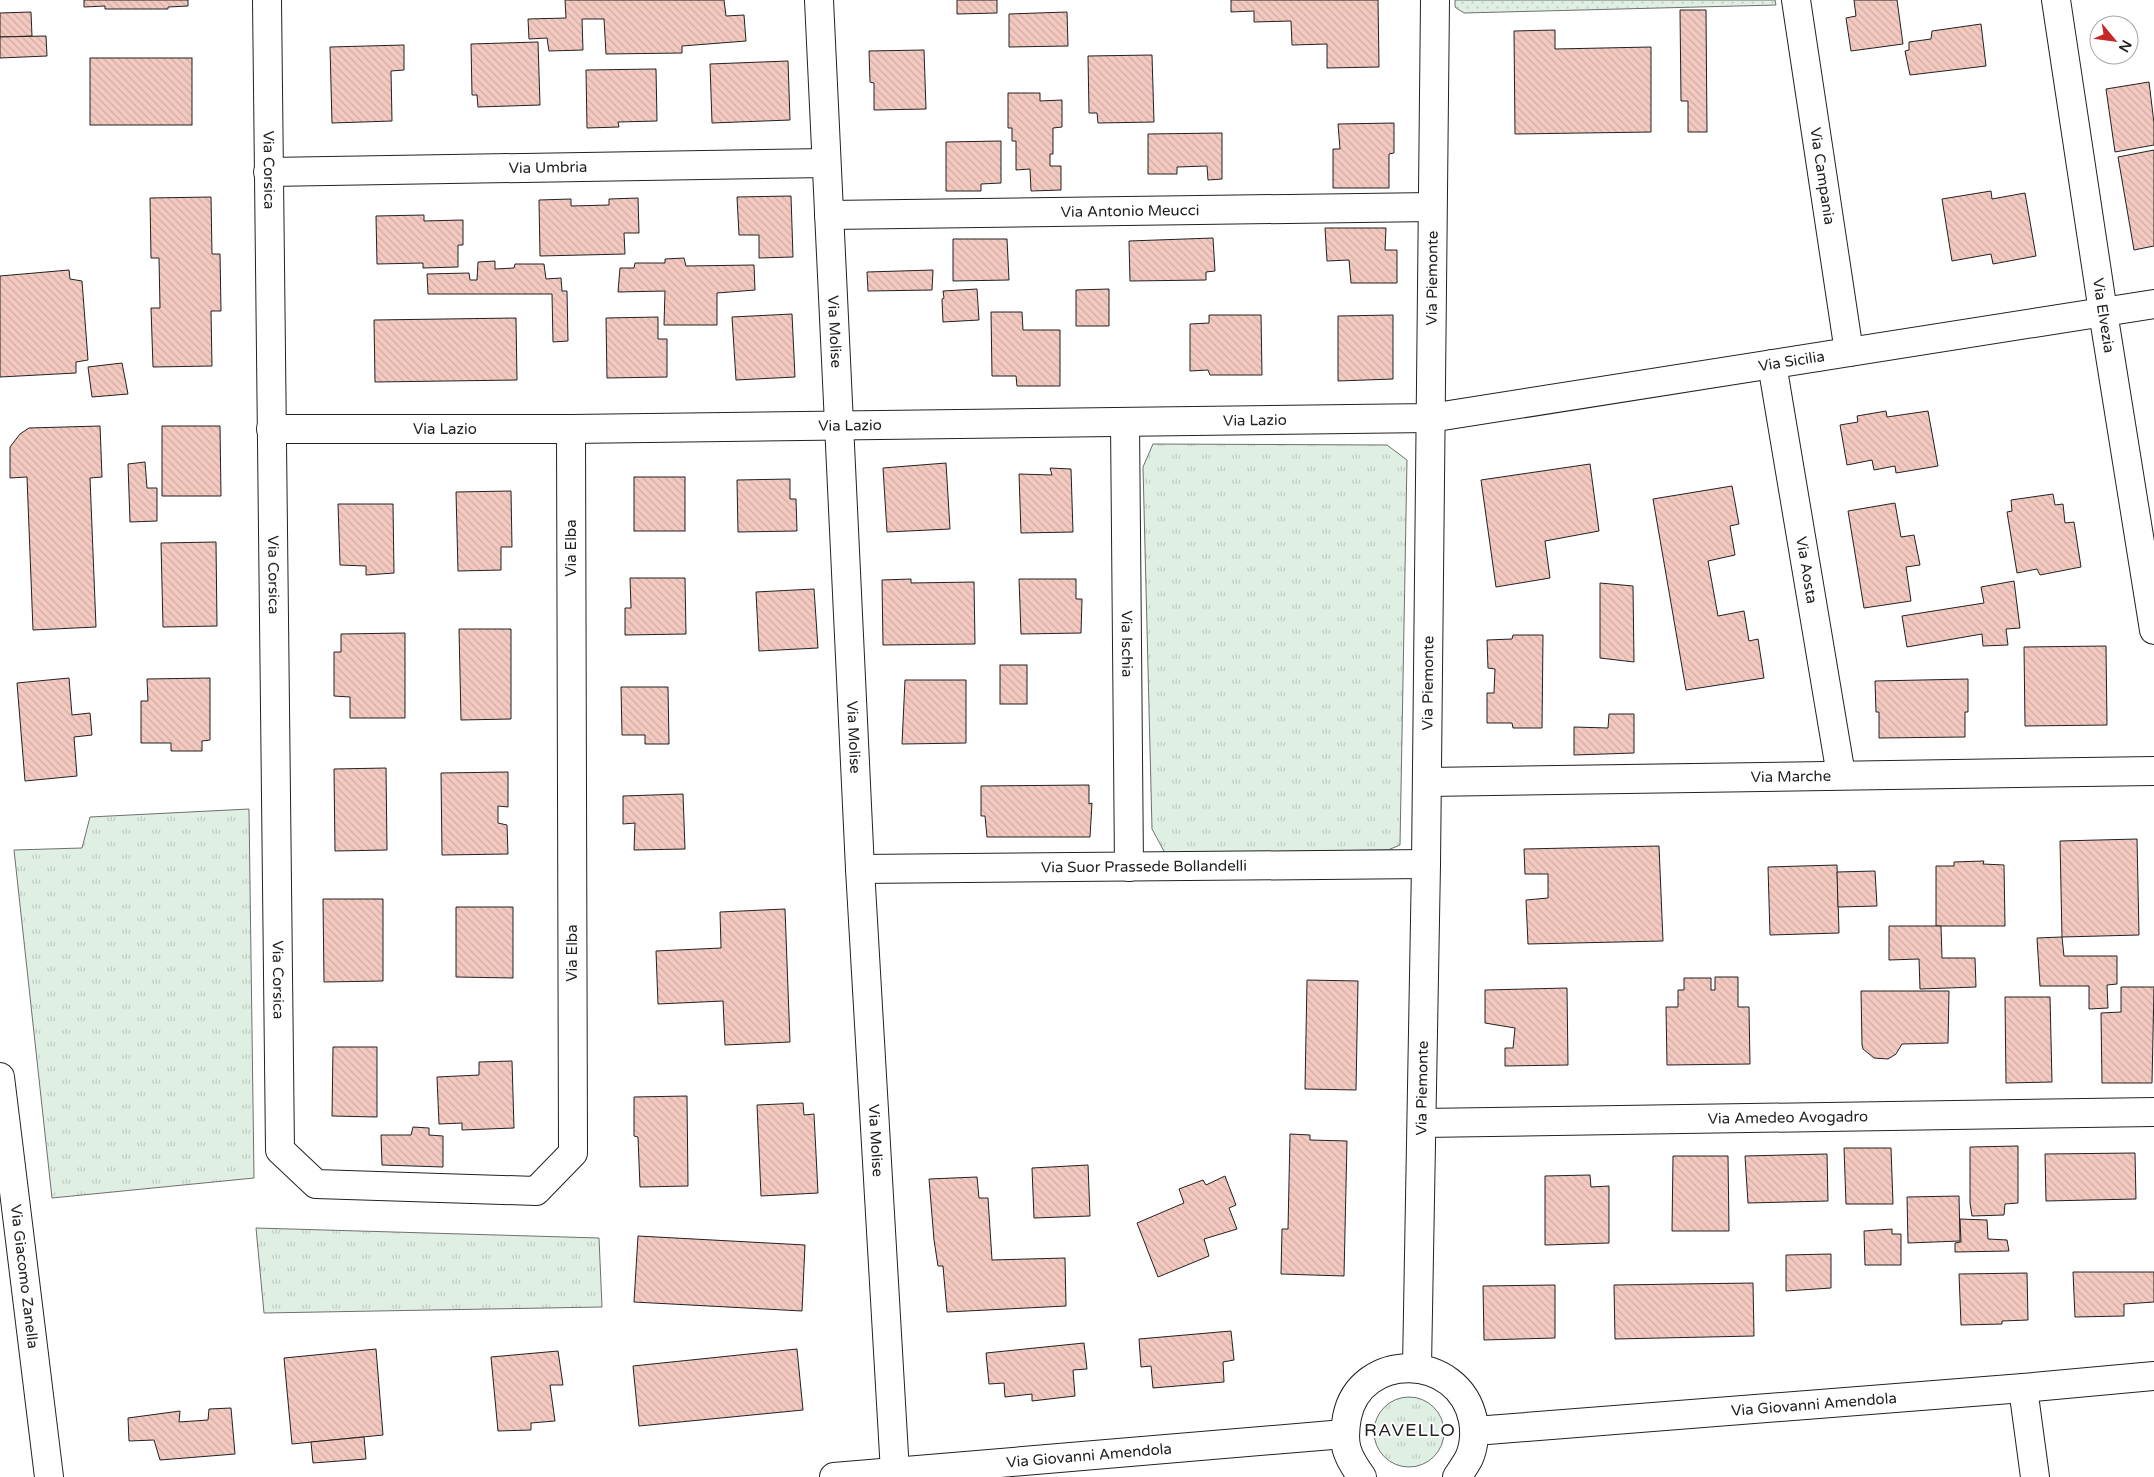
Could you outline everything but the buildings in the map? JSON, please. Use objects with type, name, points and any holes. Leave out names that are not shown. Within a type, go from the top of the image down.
[{"type":"street","name":"Via Corsica","points":[[267,0],[280,1150]]},
{"type":"street","name":"Via Molise","points":[[819,0],[860,869],[895,1472]]},
{"type":"street","name":"Via Piemonte","points":[[1417,1367],[1426,864],[1435,0]]},
{"type":"street","name":"Via Campania","points":[[1796,0],[1849,352]]},
{"type":"street","name":"Via Elvezia","points":[[2056,0],[2103,312],[2154,630]]},
{"type":"street","name":"Via Umbria","points":[[268,172],[826,163]]},
{"type":"street","name":"Via Antonio Meucci","points":[[829,215],[1432,207]]},
{"type":"street","name":"Via Sicilia","points":[[1430,418],[2154,304]]},
{"type":"street","name":"Via Aosta","points":[[1772,364],[1842,775]]},
{"type":"street","name":"Via Lazio","points":[[271,428],[571,429],[1430,418]]},
{"type":"street","name":"Via Ischia","points":[[1125,422],[1129,867]]},
{"type":"street","name":"Via Elba","points":[[280,1150],[316,1184],[536,1191],[573,1153],[571,429]]},
{"type":"street","name":"Via Marche","points":[[1427,782],[2154,771]]},
{"type":"street","name":"Via Suor Prassede Bollandelli","points":[[860,869],[1426,864]]},
{"type":"street","name":"Via Giacomo Zanella","points":[[0,1077],[49,1477]]},
{"type":"street","name":"Via Amedeo Avogadro","points":[[1422,1123],[2154,1112]]},
{"type":"street","points":[[1362,1477],[1349,1458],[1344,1434],[1349,1406],[1366,1384],[1390,1370],[1417,1367],[1439,1374],[1458,1389],[1470,1408],[1475,1431],[1470,1456],[1457,1477]]},
{"type":"street","name":"Via Giovanni Amendola","points":[[1475,1431],[2154,1376]]},
{"type":"street","points":[[2023,1388],[2035,1477]]},
{"type":"street","name":"Via Giovanni Amendola","points":[[834,1477],[1344,1434]]},
{"type":"green space","points":[[1455,0],[1775,0],[1776,5],[1464,13],[1455,7]]},
{"type":"green space","points":[[1153,444],[1387,445],[1407,460],[1400,845],[1388,850],[1165,853],[1152,829],[1143,467]]},
{"type":"green space","points":[[249,809],[254,1178],[52,1198],[14,850],[82,848],[90,817]]},
{"type":"green space","points":[[256,1228],[599,1238],[602,1307],[264,1313]]},
{"type":"green space","points":[[1409,1397],[1428,1403],[1438,1413],[1444,1432],[1438,1451],[1428,1461],[1409,1467],[1390,1461],[1380,1451],[1374,1432],[1380,1413],[1390,1403]]},
{"type":"district","name":"RAVELLO","points":[[1410,1430]]}]
